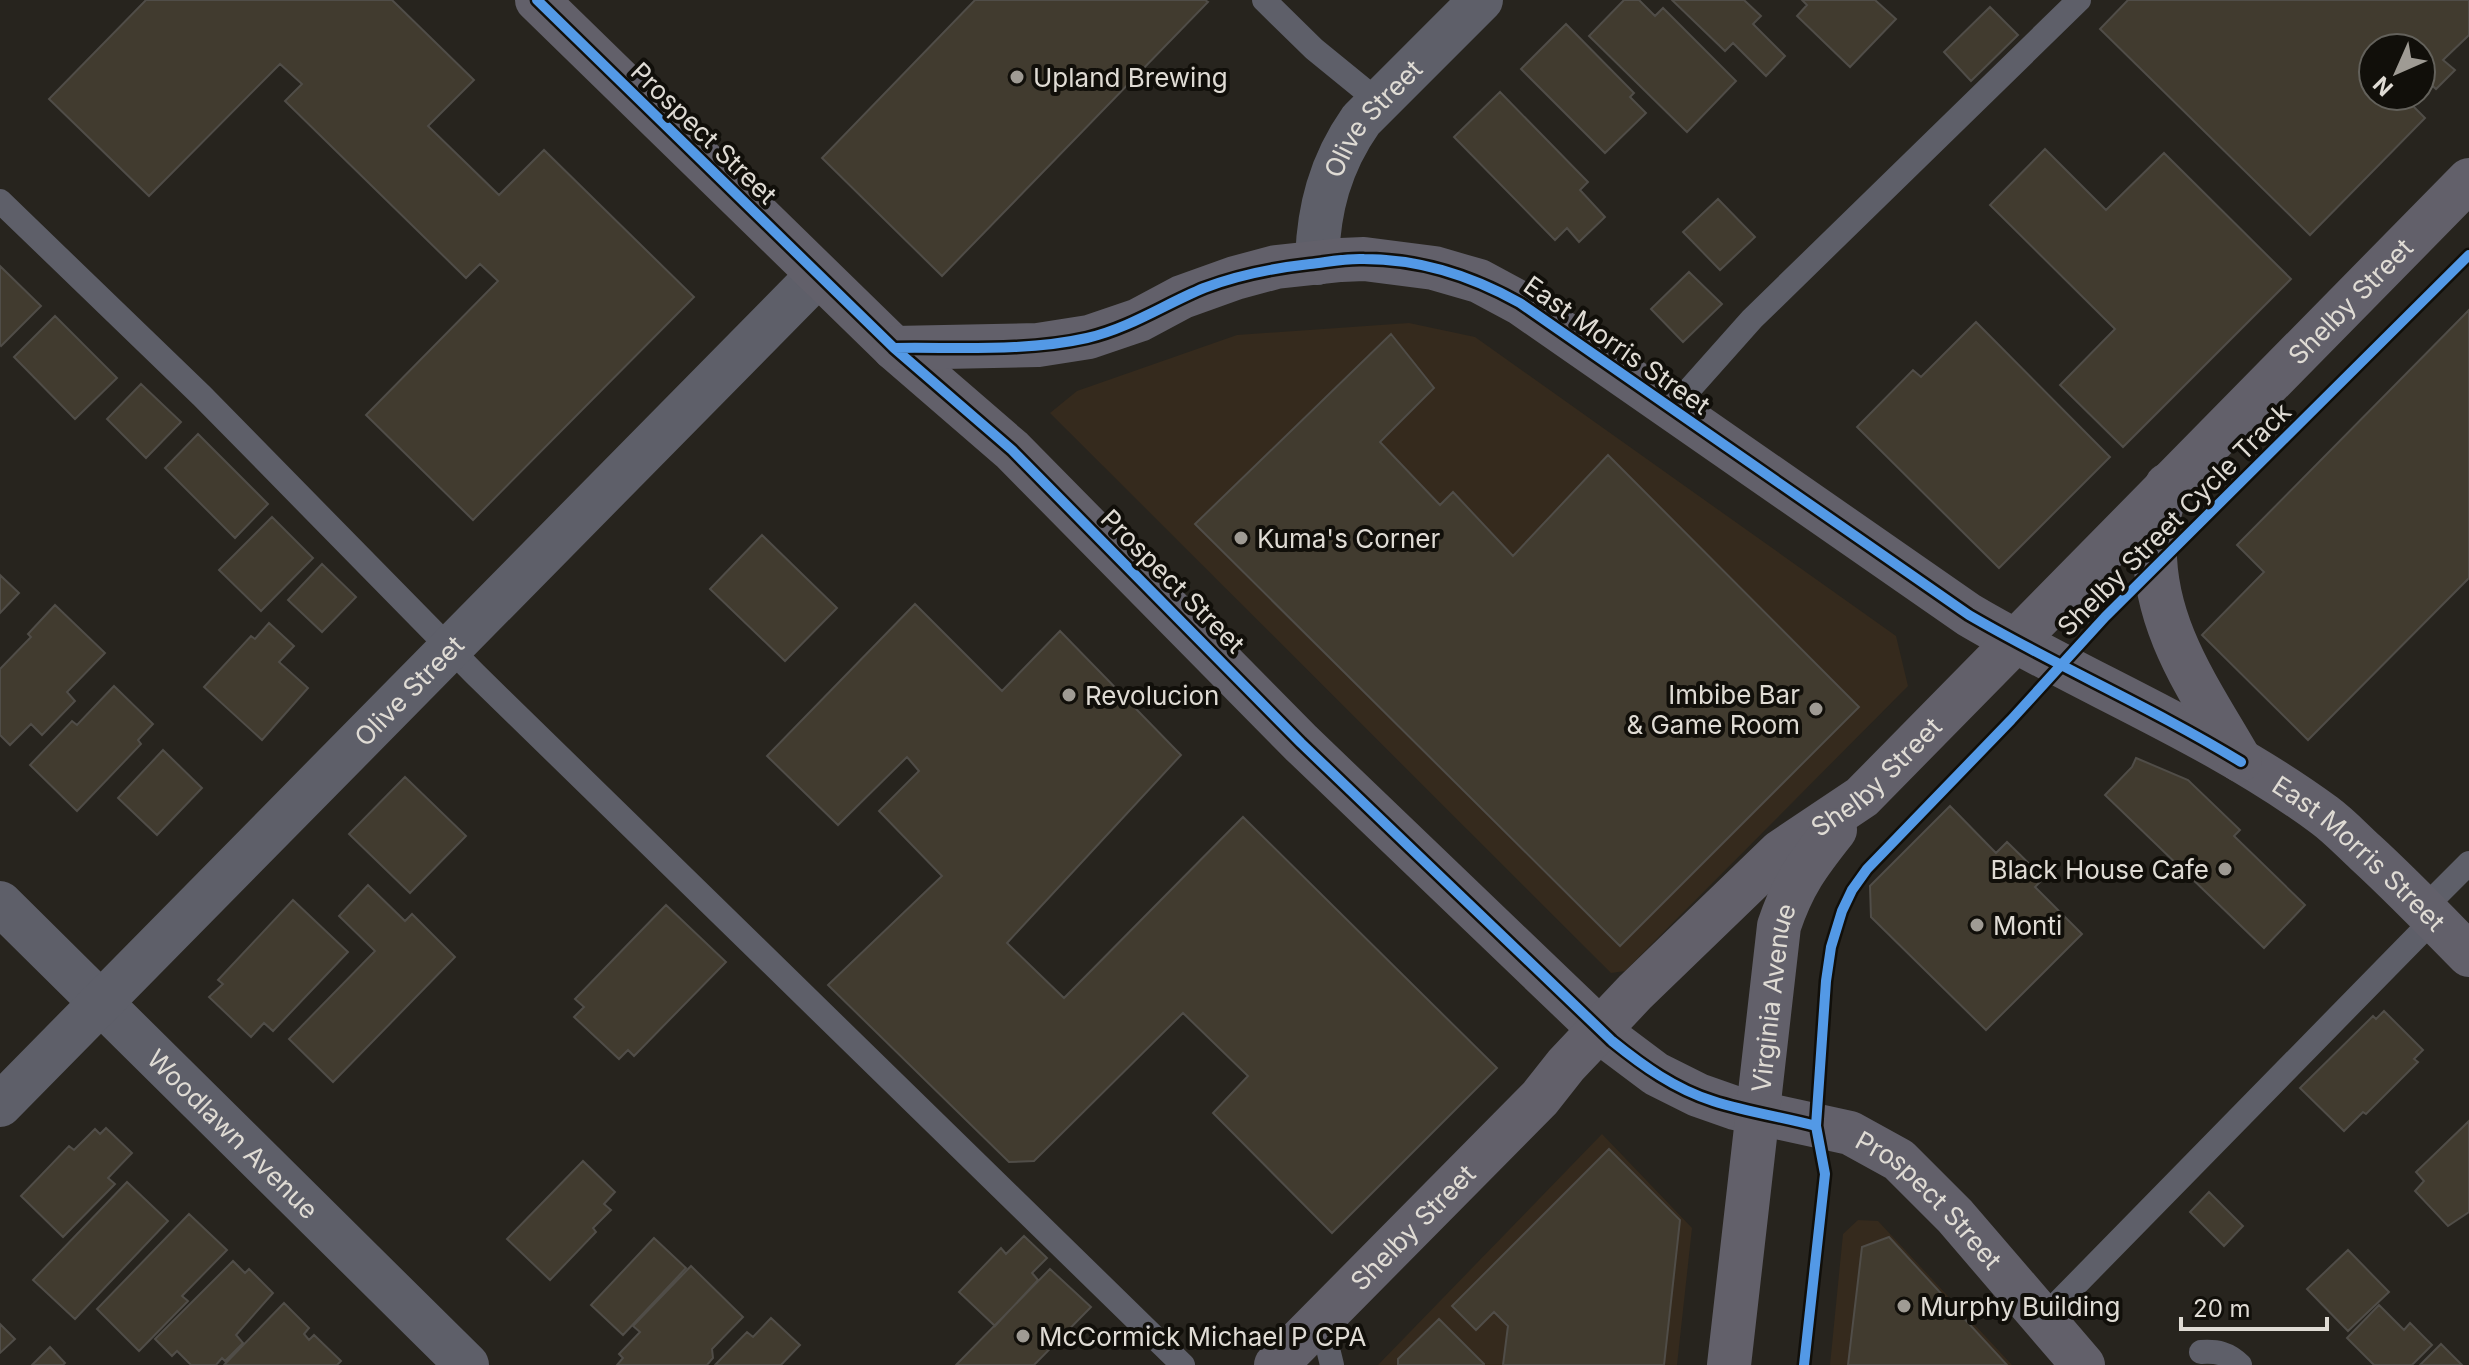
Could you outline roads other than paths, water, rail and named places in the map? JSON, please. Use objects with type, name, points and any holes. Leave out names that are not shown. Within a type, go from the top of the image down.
[{"type":"main road","name":"Prospect Street","points":[[537,0],[894,348],[1012,450],[1301,743],[1599,1029],[1637,1061],[1676,1085],[1712,1101],[1850,1133],[1899,1160],[1955,1216],[2083,1365]]},
{"type":"main road","name":"Shelby Street","points":[[1276,1365],[1540,1098],[1599,1029],[1780,852],[1862,797],[2469,180]]},
{"type":"main road","name":"East Morris Street","points":[[894,348],[1038,345],[1089,337],[1139,320],[1182,297],[1276,267],[1364,259],[1434,268],[1479,281],[1520,303],[1969,615],[2013,641],[2194,733],[2282,785],[2327,817],[2469,955]]},
{"type":"main road","points":[[2167,485],[2155,538],[2156,582],[2168,631],[2241,762]]},
{"type":"main road","name":"Virginia Avenue","points":[[1729,1365],[1779,926],[1789,894],[1802,872],[1862,797]]},
{"type":"street","name":"Olive Street","points":[[1317,263],[1319,218],[1326,188],[1352,132],[1481,0]]},
{"type":"street","name":"Olive Street","points":[[0,1105],[818,275]]},
{"type":"street","name":"Woodlawn Avenue","points":[[0,903],[467,1365]]},
{"type":"lane","points":[[1264,0],[1314,49],[1379,102]]},
{"type":"lane","points":[[1671,410],[1752,319],[2079,0]]},
{"type":"lane","points":[[0,201],[202,396],[450,648],[1183,1365]]},
{"type":"lane","points":[[2043,1318],[2428,914],[2469,863]]},
{"type":"lane","points":[[1321,1320],[1332,1365]]},
{"type":"lane","points":[[2201,1361],[2215,1351],[2231,1356],[2240,1365]]},
{"type":"place","name":"Upland Brewing","points":[[1017,77]]},
{"type":"place","name":"Kuma's Corner","points":[[1241,538]]},
{"type":"place","name":"Revolucion","points":[[1069,695]]},
{"type":"place","name":"Imbibe Bar & Game Room","points":[[1816,709]]},
{"type":"place","name":"Black House Cafe","points":[[2225,869]]},
{"type":"place","name":"Monti","points":[[1977,925]]},
{"type":"place","name":"Murphy Building","points":[[1904,1306]]},
{"type":"place","name":"McCormick Michael P CPA","points":[[1023,1336]]}]
